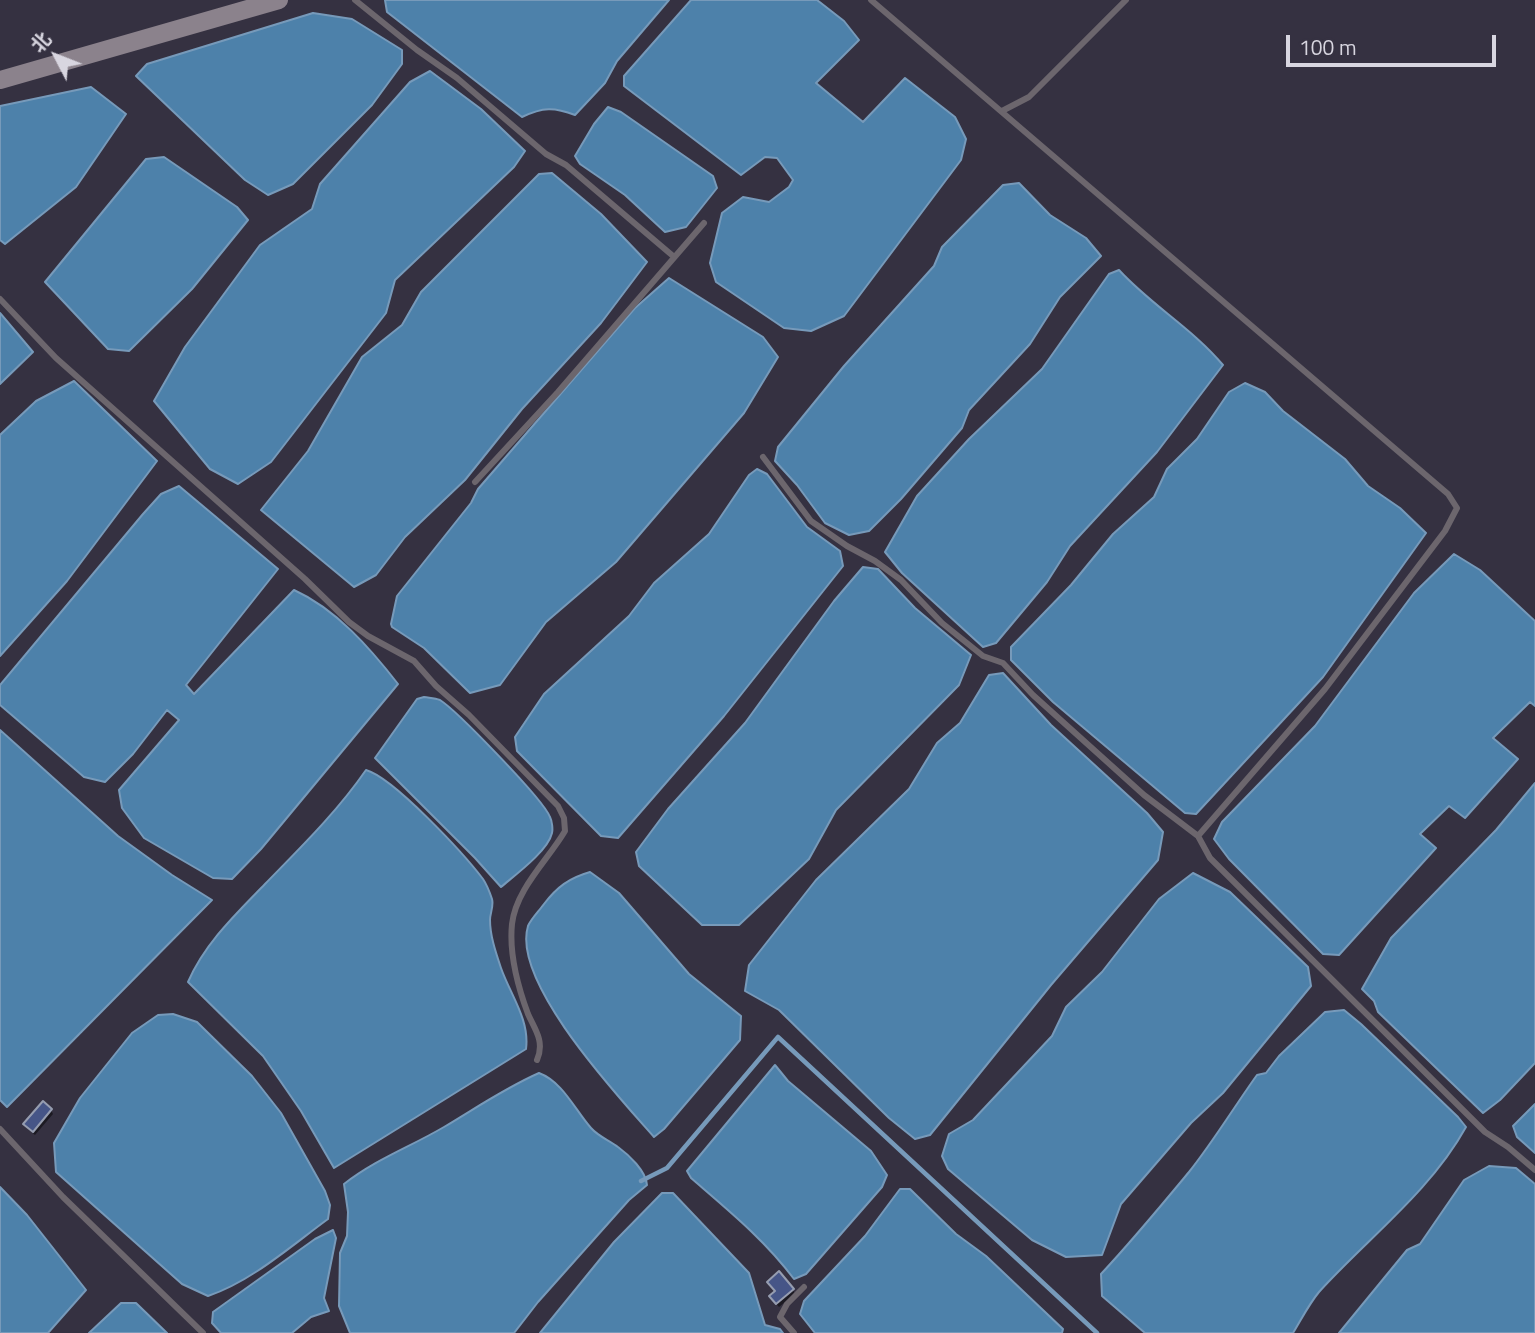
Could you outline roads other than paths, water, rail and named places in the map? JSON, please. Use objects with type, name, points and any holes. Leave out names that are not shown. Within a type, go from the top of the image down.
[{"type":"main road","points":[[0,80],[279,0]]},
{"type":"lane","points":[[355,0],[457,78],[546,154],[566,165],[673,256]]},
{"type":"lane","points":[[871,0],[1448,494],[1457,509],[1445,531],[1325,689],[1198,836]]},
{"type":"lane","points":[[1002,111],[1029,97],[1126,0]]},
{"type":"lane","points":[[475,482],[558,392],[704,223]]},
{"type":"lane","points":[[0,299],[56,358],[349,622],[368,636],[414,661],[558,806],[564,818],[565,831],[519,902],[513,921],[512,948],[527,1012],[539,1039],[540,1053],[537,1060]]},
{"type":"lane","points":[[763,457],[811,521],[901,580],[942,623],[983,656],[1003,663],[1033,695],[1144,795],[1198,836],[1210,858],[1485,1132],[1535,1170]]},
{"type":"lane","points":[[0,1129],[63,1197],[203,1333]]},
{"type":"lane","points":[[794,1333],[780,1317],[787,1304],[804,1287]]},
{"type":"water","points":[[385,0],[669,0],[617,61],[605,83],[575,115],[548,109],[522,117],[387,12]]},
{"type":"water","points":[[691,0],[817,0],[844,21],[859,40],[816,83],[863,122],[905,78],[955,117],[966,139],[961,160],[844,316],[811,331],[784,328],[716,282],[710,263],[722,213],[743,197],[769,202],[789,187],[793,180],[777,158],[765,157],[741,175],[624,86],[624,76]]},
{"type":"water","points":[[313,13],[352,19],[402,50],[402,64],[372,105],[293,184],[268,195],[245,180],[136,76],[147,64]]},
{"type":"water","points":[[430,71],[481,109],[525,151],[514,167],[395,280],[386,313],[271,462],[238,484],[210,469],[154,401],[185,347],[260,245],[312,209],[320,184],[410,82]]},
{"type":"water","points":[[91,87],[126,114],[76,187],[5,244],[0,240],[0,106]]},
{"type":"water","points":[[608,107],[621,112],[713,176],[717,188],[686,227],[665,232],[625,195],[580,164],[575,156],[594,124]]},
{"type":"water","points":[[164,157],[237,207],[248,220],[192,289],[129,351],[108,349],[45,282],[146,159]]},
{"type":"water","points":[[552,173],[601,214],[647,262],[601,323],[522,409],[465,480],[405,537],[376,575],[354,587],[261,510],[308,451],[362,357],[402,325],[421,292],[539,174]]},
{"type":"water","points":[[1019,183],[1050,215],[1086,238],[1101,256],[1060,297],[1030,344],[969,410],[962,428],[901,499],[869,531],[849,535],[825,523],[775,461],[778,447],[844,366],[934,266],[942,247],[1003,185]]},
{"type":"water","points":[[1119,270],[1199,340],[1223,365],[1157,452],[1070,546],[1047,582],[996,643],[983,647],[902,573],[885,552],[917,496],[969,439],[1042,369],[1109,274]]},
{"type":"water","points":[[669,278],[763,337],[778,357],[744,413],[616,562],[546,622],[500,685],[470,693],[424,648],[392,627],[397,596],[471,503],[478,489],[635,308]]},
{"type":"water","points":[[0,313],[33,352],[0,384]]},
{"type":"water","points":[[74,381],[157,461],[67,581],[0,656],[0,435],[36,401]]},
{"type":"water","points":[[1245,383],[1265,392],[1283,411],[1345,459],[1368,486],[1400,508],[1426,533],[1323,677],[1196,814],[1185,813],[1053,702],[1011,660],[1011,647],[1071,585],[1113,534],[1154,497],[1167,469],[1197,439],[1229,392]]},
{"type":"water","points":[[757,469],[767,474],[807,527],[840,551],[843,566],[724,716],[618,838],[601,836],[517,751],[515,737],[544,694],[629,616],[654,583],[709,534],[749,475]]},
{"type":"water","points":[[179,486],[278,569],[186,685],[194,694],[294,590],[338,619],[364,643],[398,684],[261,849],[232,879],[213,878],[144,838],[122,808],[119,790],[179,720],[167,710],[133,754],[105,782],[84,777],[0,705],[0,685],[143,514],[161,494]]},
{"type":"water","points":[[1454,554],[1480,570],[1535,621],[1535,706],[1530,702],[1493,738],[1518,759],[1465,818],[1449,806],[1420,834],[1436,848],[1339,955],[1323,954],[1229,859],[1214,839],[1222,822],[1315,726],[1414,593]]},
{"type":"water","points":[[863,567],[878,569],[915,608],[971,655],[959,685],[836,810],[809,859],[739,925],[702,925],[639,866],[636,852],[668,809],[745,723],[834,601]]},
{"type":"water","points":[[1003,673],[1051,725],[1147,813],[1163,832],[1158,860],[1051,985],[930,1135],[915,1139],[889,1118],[779,1010],[745,991],[749,965],[816,880],[909,789],[937,743],[960,723],[989,675]]},
{"type":"water","points":[[424,697],[440,700],[463,720],[517,775],[551,819],[552,833],[544,847],[501,887],[375,758],[417,699]]},
{"type":"water","points":[[0,730],[118,836],[212,900],[7,1107],[0,1100]]},
{"type":"water","points":[[366,770],[410,801],[474,867],[484,881],[492,902],[490,920],[494,944],[522,1017],[526,1049],[334,1168],[301,1111],[263,1056],[188,982],[203,954],[222,930],[318,829]]},
{"type":"water","points":[[1535,783],[1535,1063],[1500,1100],[1483,1113],[1378,1012],[1374,1001],[1362,989],[1391,938],[1496,830]]},
{"type":"water","points":[[590,872],[619,893],[689,974],[741,1016],[740,1040],[664,1129],[654,1137],[594,1067],[551,1007],[536,977],[527,950],[528,926],[549,898],[570,880]]},
{"type":"water","points":[[1193,873],[1230,892],[1308,967],[1311,986],[1223,1093],[1191,1123],[1121,1204],[1102,1255],[1066,1257],[1032,1240],[948,1169],[942,1156],[949,1134],[973,1120],[1052,1036],[1066,1007],[1102,972],[1159,899]]},
{"type":"water","points":[[1344,1010],[1466,1127],[1435,1173],[1417,1194],[1319,1292],[1293,1333],[1145,1333],[1102,1296],[1101,1274],[1189,1172],[1257,1075],[1266,1073],[1279,1056],[1325,1012]]},
{"type":"water","points":[[173,1014],[197,1022],[252,1076],[281,1113],[325,1191],[330,1205],[328,1219],[256,1272],[208,1296],[182,1284],[56,1172],[54,1143],[80,1098],[132,1033],[158,1015]]},
{"type":"water","points":[[775,1065],[788,1081],[871,1151],[887,1175],[882,1187],[806,1274],[794,1279],[758,1238],[691,1178],[687,1171]]},
{"type":"water","points":[[539,1073],[562,1090],[594,1131],[632,1159],[644,1174],[647,1185],[629,1200],[538,1302],[514,1333],[350,1333],[339,1306],[340,1253],[347,1236],[348,1212],[344,1184],[381,1160]]},
{"type":"water","points":[[1535,1104],[1535,1153],[1517,1137],[1513,1126]]},
{"type":"water","points":[[1489,1166],[1516,1168],[1535,1184],[1535,1333],[1339,1333],[1407,1250],[1420,1244],[1464,1180]]},
{"type":"water","points":[[0,1187],[27,1215],[86,1290],[48,1333],[0,1333]]},
{"type":"water","points":[[900,1189],[910,1189],[956,1234],[986,1256],[1063,1329],[1062,1333],[815,1333],[800,1314],[804,1301],[865,1236]]},
{"type":"water","points":[[662,1193],[673,1193],[749,1273],[765,1325],[780,1329],[783,1333],[540,1333],[614,1242]]},
{"type":"water","points":[[333,1230],[336,1238],[324,1298],[329,1311],[311,1317],[292,1333],[221,1333],[212,1323],[213,1312],[315,1239]]},
{"type":"water","points":[[121,1303],[136,1303],[167,1333],[89,1333]]},
{"type":"waterway","points":[[641,1181],[667,1168],[778,1037],[1097,1333]]}]
